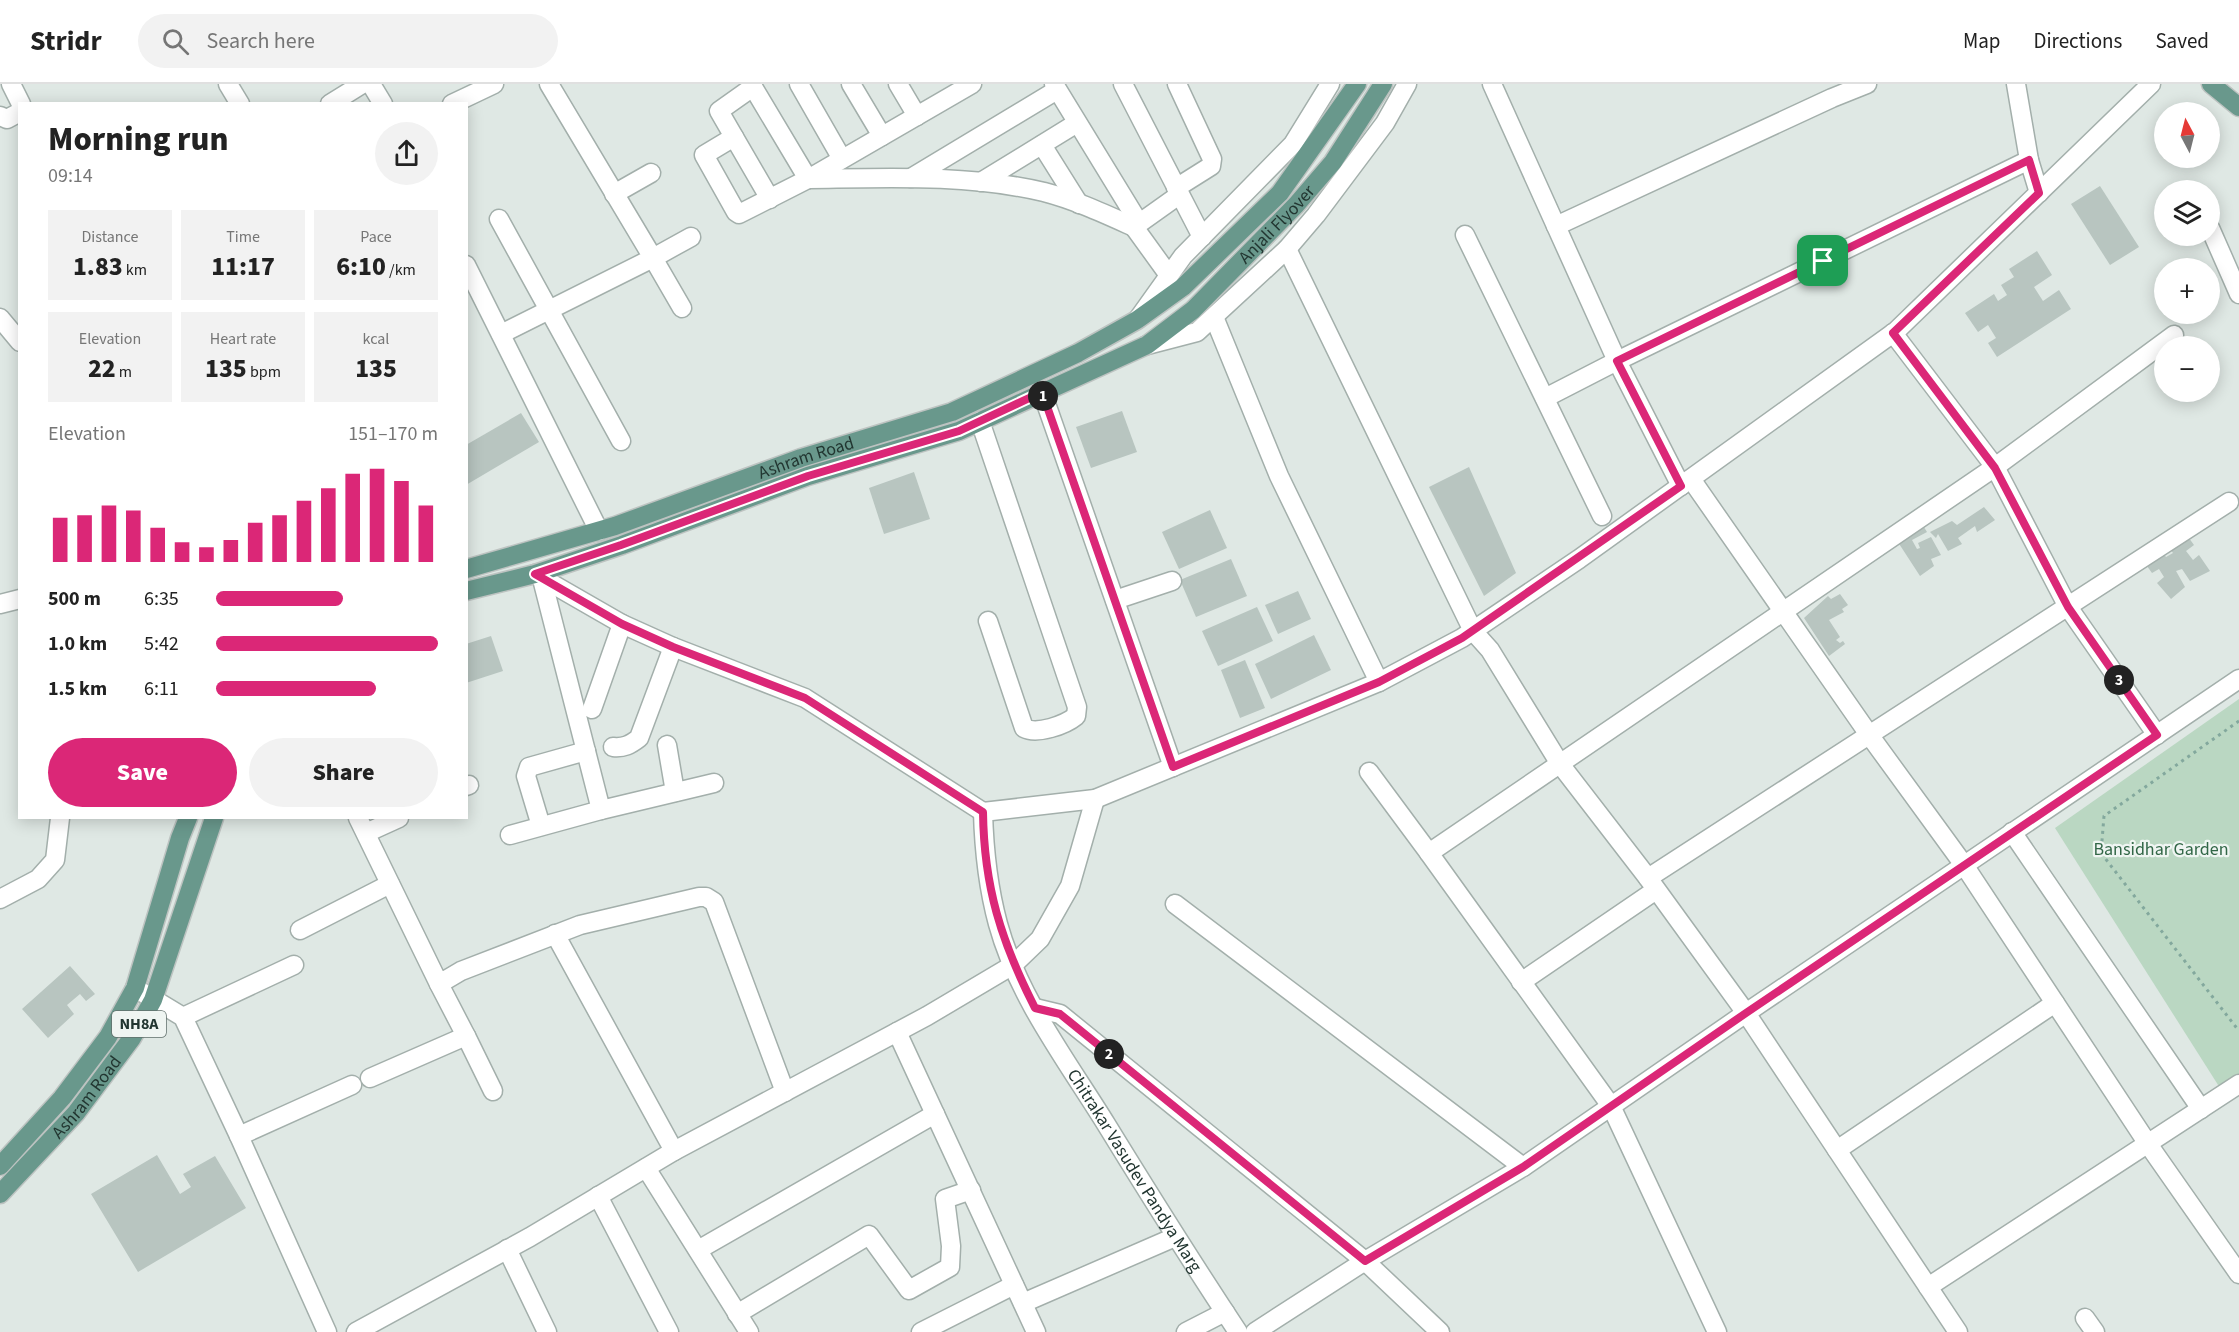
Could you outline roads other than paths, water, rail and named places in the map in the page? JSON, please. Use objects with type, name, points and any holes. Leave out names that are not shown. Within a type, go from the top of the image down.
[{"type":"main road","name":"Anjali Flyover","points":[[1137,320],[1184,287],[1280,193],[1357,84]]},
{"type":"main road","name":"Anjali Flyover","points":[[1147,345],[1193,310],[1296,205],[1333,162],[1383,84]]},
{"type":"main road","points":[[2211,84],[2239,107]]},
{"type":"main road","name":"Ashram Road","points":[[468,568],[599,531],[801,458],[952,412],[1078,353],[1137,320]]},
{"type":"main road","name":"Ashram Road","points":[[468,591],[538,576],[808,476],[959,431],[1147,345]]},
{"type":"main road","name":"Ashram Road","points":[[0,1166],[69,1089],[108,1037],[135,988],[188,819]]},
{"type":"main road","name":"Ashram Road","points":[[0,1194],[76,1113],[132,1038],[153,1000],[214,819]]},
{"type":"street","points":[[11,84],[20,102]]},
{"type":"street","points":[[228,84],[239,102]]},
{"type":"street","points":[[333,102],[362,84]]},
{"type":"street","points":[[371,84],[382,102]]},
{"type":"street","points":[[456,102],[494,84]]},
{"type":"street","points":[[549,84],[682,308]]},
{"type":"street","points":[[799,84],[842,159]]},
{"type":"street","points":[[851,84],[882,136]]},
{"type":"street","points":[[898,84],[917,116]]},
{"type":"street","points":[[734,137],[705,155],[705,158],[736,212],[743,214],[917,116],[949,90],[972,84]]},
{"type":"street","points":[[1123,84],[1202,237]]},
{"type":"street","points":[[1137,225],[1211,166],[1212,159],[1178,84]]},
{"type":"street","points":[[1137,320],[1168,274],[1293,144],[1330,84]]},
{"type":"street","points":[[1147,345],[1197,332],[1287,249],[1316,215],[1385,123],[1407,84]]},
{"type":"street","points":[[1492,84],[1617,361],[1686,482],[1784,612],[1870,736],[1964,865],[2148,1144],[2239,1274]]},
{"type":"street","points":[[1556,226],[1832,98],[1867,84]]},
{"type":"street","points":[[2016,84],[2029,160],[2039,193]]},
{"type":"street","points":[[538,576],[622,624],[673,647],[805,698],[983,812],[1095,800],[1379,682],[1407,669],[1473,631],[1893,333],[2151,84]]},
{"type":"street","points":[[770,199],[719,111],[753,86],[808,178]]},
{"type":"street","points":[[911,178],[1056,87],[1168,274]]},
{"type":"street","points":[[0,116],[7,119],[18,113]]},
{"type":"street","points":[[981,182],[1077,123]]},
{"type":"street","points":[[1042,145],[1079,204]]},
{"type":"street","points":[[1545,398],[2029,160]]},
{"type":"street","points":[[614,194],[651,173]]},
{"type":"street","points":[[808,178],[911,178],[981,182],[1044,193],[1137,225]]},
{"type":"street","points":[[499,219],[621,441]]},
{"type":"street","points":[[1465,235],[1602,516]]},
{"type":"street","points":[[501,334],[691,237]]},
{"type":"street","points":[[2218,246],[2239,294]]},
{"type":"street","points":[[1287,249],[1473,631],[1490,650],[1560,764],[1652,884],[1746,1013],[1958,1332]]},
{"type":"street","points":[[468,269],[599,531]]},
{"type":"street","points":[[1214,316],[1279,476],[1379,682]]},
{"type":"street","points":[[0,318],[18,340]]},
{"type":"street","points":[[1893,333],[1995,468],[2068,607],[2157,735]]},
{"type":"street","points":[[1429,853],[1995,468],[2174,335]]},
{"type":"street","points":[[1042,392],[1173,767]]},
{"type":"street","points":[[980,421],[1077,707],[1076,716],[1040,730],[1030,731],[1024,728],[988,621]]},
{"type":"street","points":[[1521,982],[1652,884],[1870,736],[2229,502]]},
{"type":"street","points":[[538,576],[601,810]]},
{"type":"street","points":[[1115,600],[1173,581]]},
{"type":"street","points":[[0,604],[18,600]]},
{"type":"street","points":[[592,709],[622,624]]},
{"type":"street","points":[[613,747],[622,748],[639,738],[673,647]]},
{"type":"street","points":[[1255,1332],[1365,1261],[1523,1167],[2239,679]]},
{"type":"street","points":[[667,745],[675,792]]},
{"type":"street","points":[[541,826],[526,776],[529,767],[586,751]]},
{"type":"street","points":[[1369,772],[1611,1106],[1717,1332]]},
{"type":"street","points":[[510,835],[714,783]]},
{"type":"street","points":[[356,1332],[507,1250],[674,1151],[897,1032],[1013,965],[1040,939],[1070,886],[1095,800]]},
{"type":"street","name":"Chitrakar Vasudev Pandya Marg","points":[[983,812],[987,874],[998,925],[1013,965],[1035,1008],[1175,1237],[1238,1332]]},
{"type":"street","points":[[0,899],[38,879],[55,860],[60,819]]},
{"type":"street","points":[[394,819],[362,825],[493,1091]]},
{"type":"street","points":[[2012,832],[2201,1108]]},
{"type":"street","points":[[300,930],[390,884]]},
{"type":"street","points":[[439,984],[461,971],[580,925],[699,897],[711,899],[785,1092]]},
{"type":"street","points":[[1175,904],[1523,1167]]},
{"type":"street","points":[[555,934],[674,1151]]},
{"type":"street","points":[[183,1017],[294,964]]},
{"type":"street","points":[[135,988],[183,1017],[327,1332]]},
{"type":"street","points":[[1837,1150],[2055,1003]]},
{"type":"street","name":"Chitrakar Vasudev Pandya Marg","points":[[1035,1008],[1060,1014],[1365,1261],[1440,1332]]},
{"type":"street","points":[[897,1032],[1036,1332]]},
{"type":"street","points":[[370,1078],[466,1036]]},
{"type":"street","points":[[1928,1287],[2239,1084]]},
{"type":"street","points":[[239,1136],[352,1085]]},
{"type":"street","points":[[698,1251],[935,1114]]},
{"type":"street","points":[[646,1168],[749,1332]]},
{"type":"street","points":[[737,1314],[869,1235],[909,1290],[950,1267],[951,1246],[945,1199],[971,1191]]},
{"type":"street","points":[[598,1196],[669,1332]]},
{"type":"street","points":[[1023,1303],[1175,1237]]},
{"type":"street","points":[[507,1250],[547,1332]]},
{"type":"street","points":[[921,1332],[1014,1285]]},
{"type":"street","points":[[1186,1332],[1225,1312]]},
{"type":"park label","name":"Bansidhar Garden","points":[[2161,849]]}]
